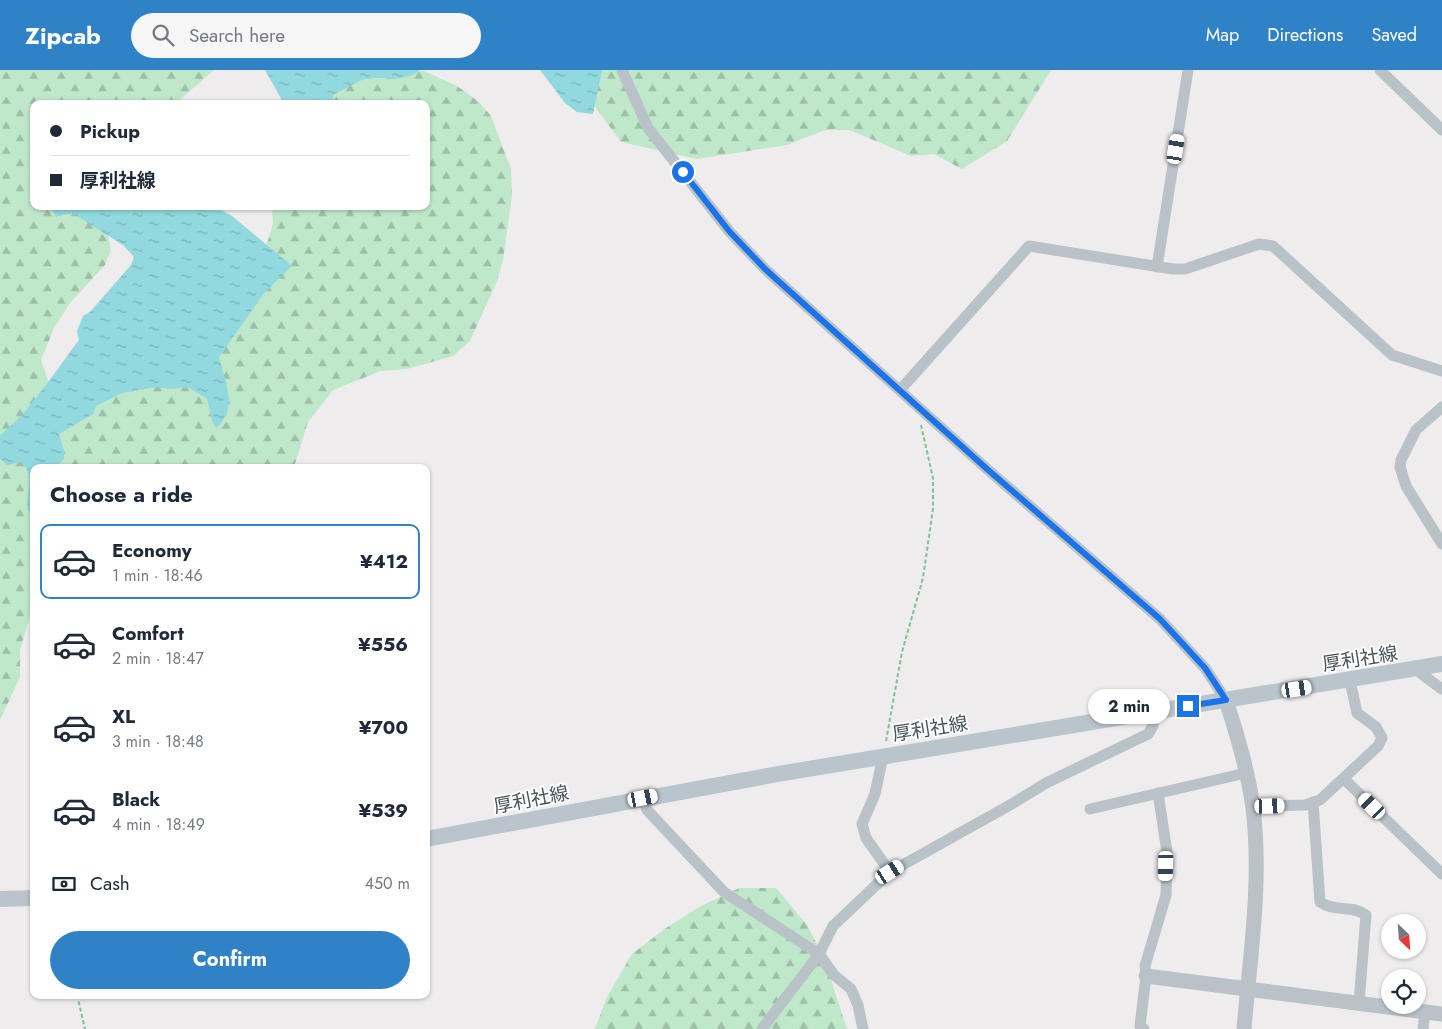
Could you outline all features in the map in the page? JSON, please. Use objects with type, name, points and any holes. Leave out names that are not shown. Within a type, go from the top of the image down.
[{"type":"main road","name":"厚利社線","points":[[430,837],[883,756],[1350,681],[1442,664]]},
{"type":"main road","points":[[0,899],[30,898]]},
{"type":"street","points":[[622,70],[648,128],[729,231],[765,269],[1160,619],[1205,668],[1226,700],[1246,773],[1252,806],[1256,875],[1244,1029]]},
{"type":"street","points":[[1157,267],[1188,70]]},
{"type":"street","points":[[1380,70],[1442,130]]},
{"type":"street","points":[[900,390],[1029,246],[1157,267],[1185,269],[1259,244],[1273,246],[1392,355],[1442,371]]},
{"type":"street","points":[[1442,407],[1434,412],[1416,430],[1401,460],[1400,467],[1406,486],[1442,544]]},
{"type":"street","points":[[1415,669],[1442,689]]},
{"type":"street","points":[[1252,806],[1305,805],[1320,800],[1378,746],[1382,738],[1376,727],[1357,713],[1350,681]]},
{"type":"street","points":[[762,1029],[819,954],[833,926],[890,872],[1046,783],[1148,734],[1153,726],[1150,712]]},
{"type":"street","points":[[883,756],[875,794],[862,824],[866,838],[890,872]]},
{"type":"street","points":[[1090,809],[1246,773]]},
{"type":"street","points":[[1344,778],[1442,874]]},
{"type":"street","points":[[1144,1029],[1140,1026],[1146,976],[1145,966],[1166,895],[1167,852],[1158,793]]},
{"type":"street","points":[[643,798],[647,810],[724,892],[819,954],[834,975],[851,989],[858,1005],[863,1029]]},
{"type":"street","points":[[1313,802],[1320,902],[1327,907],[1360,910],[1366,915],[1359,1003]]},
{"type":"street","points":[[1146,976],[1381,1006]]},
{"type":"street","points":[[1426,1012],[1442,1014]]},
{"type":"street","points":[[1423,1029],[1425,1014]]},
{"type":"path","points":[[883,756],[902,652],[924,578],[933,509],[933,478],[922,429],[921,408]]},
{"type":"path","points":[[78,999],[85,1029]]},
{"type":"green space","points":[[0,70],[214,70],[180,100],[30,100],[30,210],[100,210],[105,221],[111,250],[105,265],[70,303],[54,328],[41,360],[49,383],[260,266],[273,224],[272,210],[430,210],[430,100],[318,100],[328,89],[398,70],[424,71],[457,86],[478,101],[491,116],[511,169],[512,195],[503,260],[497,281],[470,341],[453,356],[407,369],[381,371],[333,390],[308,422],[295,464],[30,464],[30,616],[20,650],[20,677],[0,720]]},
{"type":"green space","points":[[579,70],[1051,70],[1007,141],[962,169],[934,154],[911,156],[850,130],[825,130],[787,145],[697,159],[621,142],[583,90]]},
{"type":"green space","points":[[739,888],[776,888],[807,925],[824,958],[847,1029],[595,1029],[607,997],[632,954],[666,928],[699,907]]},
{"type":"water","points":[[265,70],[420,70],[406,77],[362,80],[333,95],[334,100],[282,100]]},
{"type":"water","points":[[540,70],[602,70],[593,114],[577,112],[565,103]]},
{"type":"water","points":[[53,210],[221,210],[232,216],[292,266],[265,292],[219,357],[227,385],[229,404],[223,420],[216,428],[212,421],[207,399],[188,387],[172,389],[155,387],[122,393],[96,406],[93,414],[59,434],[64,450],[64,459],[59,464],[30,464],[30,513],[27,503],[29,480],[26,468],[22,462],[7,465],[0,459],[0,435],[31,404],[52,377],[79,340],[77,331],[83,316],[90,312],[131,265],[134,257],[123,245],[72,213],[56,217]]},
{"type":"route","points":[[683,172],[729,231],[765,269],[987,469],[1160,619],[1215,680],[1226,700],[1188,706]]}]
